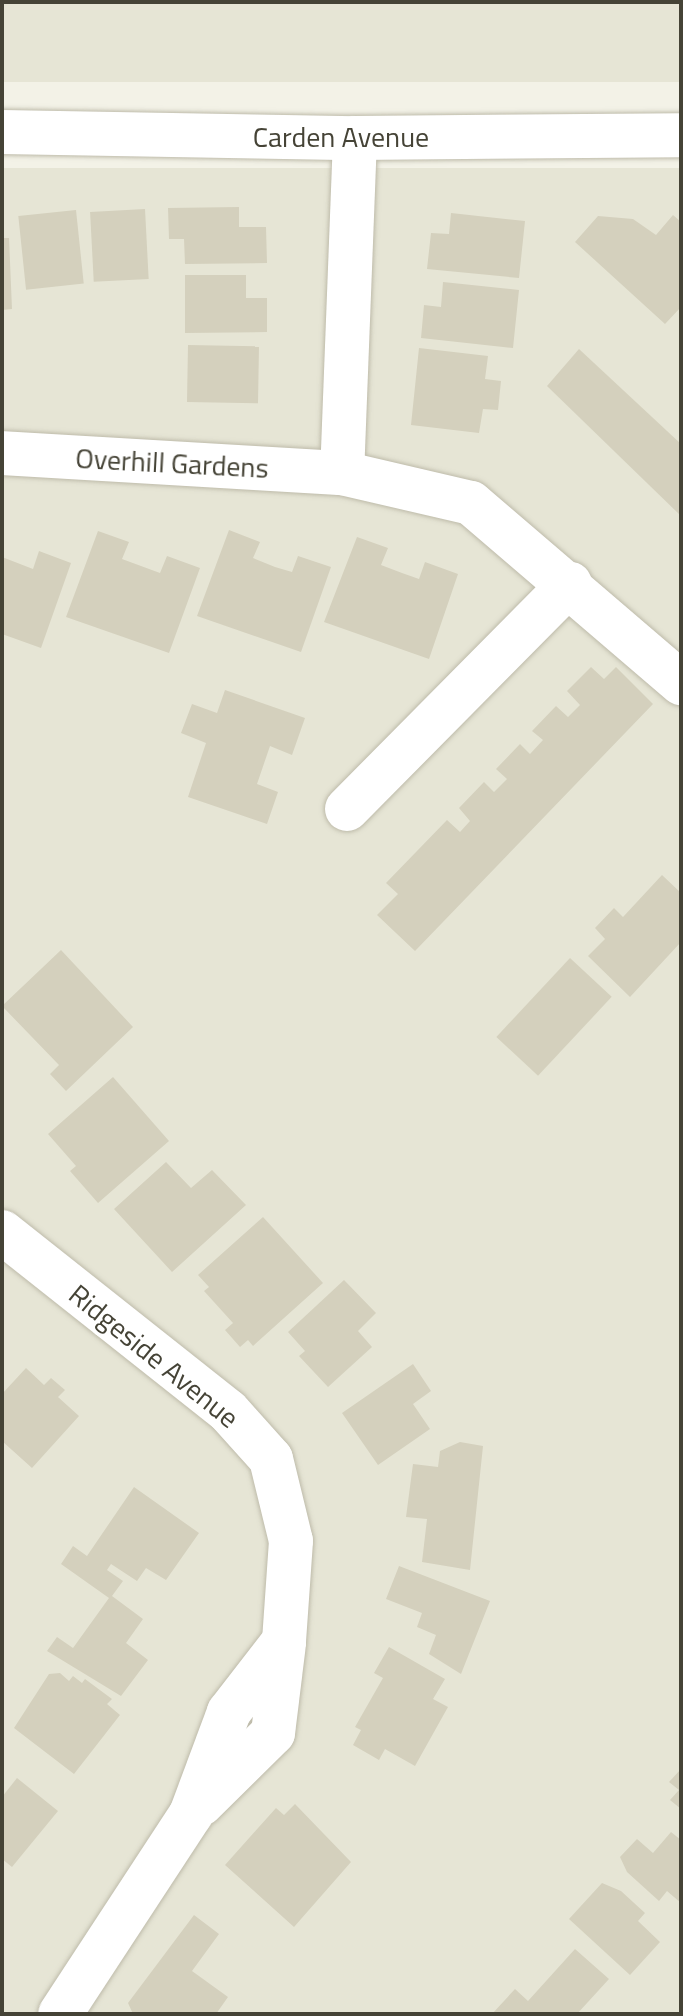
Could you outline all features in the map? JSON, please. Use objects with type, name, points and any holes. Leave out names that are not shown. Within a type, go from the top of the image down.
[{"type":"street","name":"Carden Avenue","points":[[2,132],[355,138],[681,135]]},
{"type":"street","points":[[342,473],[355,138]]},
{"type":"street","name":"Overhill Gardens","points":[[2,453],[342,473],[471,503],[570,584],[681,683]]},
{"type":"street","points":[[347,809],[570,584]]},
{"type":"street","name":"Ridgeside Avenue","points":[[2,1232],[228,1411],[271,1459],[291,1541],[273,1733],[191,1814],[60,2014]]},
{"type":"shaded area","points":[[2,2],[681,2],[681,82],[2,82]]},
{"type":"shaded area","points":[[2,168],[681,168],[681,2014],[2,2014]]},
{"type":"building","points":[[239,207],[239,227],[266,227],[267,263],[185,264],[184,239],[169,239],[168,208]]},
{"type":"building","points":[[145,209],[149,279],[94,282],[90,212]]},
{"type":"building","points":[[76,210],[84,284],[26,290],[18,216]]},
{"type":"building","points":[[451,213],[525,221],[519,278],[427,269],[431,233],[449,234]]},
{"type":"building","points":[[673,215],[681,222],[681,307],[665,324],[575,242],[598,216],[633,219],[656,235]]},
{"type":"building","points":[[2,238],[9,238],[12,309],[2,310]]},
{"type":"building","points":[[185,275],[246,275],[246,298],[267,298],[267,332],[185,333]]},
{"type":"building","points":[[443,282],[519,290],[513,348],[421,338],[424,305],[441,307]]},
{"type":"building","points":[[188,345],[259,346],[258,403],[187,402]]},
{"type":"building","points":[[419,348],[488,356],[485,379],[501,381],[498,410],[483,409],[479,433],[411,425]]},
{"type":"building","points":[[579,349],[681,444],[681,516],[547,386]]},
{"type":"building","points":[[229,530],[260,542],[253,558],[275,567],[292,572],[298,556],[331,567],[301,652],[197,616]]},
{"type":"building","points":[[98,531],[129,542],[122,559],[160,573],[167,556],[200,568],[169,653],[66,617]]},
{"type":"building","points":[[357,537],[388,548],[381,565],[402,573],[419,579],[425,562],[458,574],[429,659],[324,622]]},
{"type":"building","points":[[39,551],[71,563],[41,648],[2,634],[2,557],[33,569]]},
{"type":"building","points":[[591,667],[604,679],[616,667],[653,704],[415,951],[377,915],[398,894],[386,883],[447,820],[460,832],[470,821],[459,808],[484,782],[494,792],[507,779],[496,769],[520,744],[530,754],[543,740],[532,731],[556,706],[568,717],[580,705],[567,691]]},
{"type":"building","points":[[225,690],[305,718],[292,755],[270,746],[257,784],[278,792],[267,824],[188,797],[206,743],[181,733],[192,704],[217,713]]},
{"type":"building","points":[[662,875],[681,893],[681,942],[630,997],[588,956],[605,939],[595,928],[614,908],[623,917]]},
{"type":"building","points":[[61,950],[133,1027],[66,1091],[50,1074],[59,1065],[2,1006]]},
{"type":"building","points":[[570,958],[612,997],[538,1076],[496,1037]]},
{"type":"building","points":[[113,1077],[169,1141],[98,1203],[70,1171],[76,1166],[48,1134]]},
{"type":"building","points":[[166,1162],[191,1188],[212,1170],[246,1205],[172,1272],[114,1209]]},
{"type":"building","points":[[263,1217],[323,1283],[253,1346],[248,1340],[240,1347],[225,1330],[233,1323],[204,1291],[209,1287],[198,1275]]},
{"type":"building","points":[[344,1280],[376,1313],[358,1331],[372,1347],[328,1387],[299,1356],[305,1351],[288,1332]]},
{"type":"building","points":[[413,1364],[431,1391],[413,1404],[430,1429],[378,1465],[342,1413]]},
{"type":"building","points":[[26,1368],[44,1385],[51,1378],[65,1390],[58,1397],[79,1416],[32,1468],[2,1441],[2,1394]]},
{"type":"building","points":[[460,1442],[483,1446],[470,1570],[422,1562],[427,1519],[406,1517],[413,1464],[438,1467],[440,1451]]},
{"type":"building","points":[[134,1487],[199,1533],[166,1580],[146,1568],[137,1581],[111,1564],[107,1570],[123,1581],[112,1596],[143,1619],[126,1643],[148,1660],[121,1696],[47,1651],[57,1637],[73,1648],[109,1598],[61,1564],[73,1546],[87,1556]]},
{"type":"building","points":[[399,1566],[490,1601],[461,1674],[429,1654],[436,1635],[417,1627],[422,1613],[386,1599]]},
{"type":"building","points":[[389,1647],[445,1679],[433,1699],[448,1707],[415,1766],[385,1749],[379,1760],[353,1745],[361,1730],[355,1727],[383,1678],[374,1673]]},
{"type":"building","points":[[60,1673],[69,1681],[73,1676],[82,1683],[85,1679],[112,1699],[107,1704],[120,1715],[74,1774],[14,1728],[49,1674]]},
{"type":"building","points":[[681,1769],[681,1809],[670,1800],[679,1790],[669,1782]]},
{"type":"building","points":[[17,1778],[58,1811],[12,1867],[2,1859],[2,1797]]},
{"type":"building","points":[[295,1804],[351,1862],[294,1927],[225,1865],[276,1808],[284,1815]]},
{"type":"building","points":[[671,1832],[681,1840],[681,1903],[667,1891],[659,1901],[627,1872],[620,1857],[637,1839],[653,1853]]},
{"type":"building","points":[[602,1883],[621,1891],[645,1913],[638,1921],[660,1942],[630,1975],[569,1919]]},
{"type":"building","points":[[194,1915],[219,1934],[192,1971],[228,1997],[216,2014],[133,2014],[128,2003]]},
{"type":"building","points":[[575,1949],[609,1979],[577,2014],[492,2014],[515,1989],[528,2001]]}]
